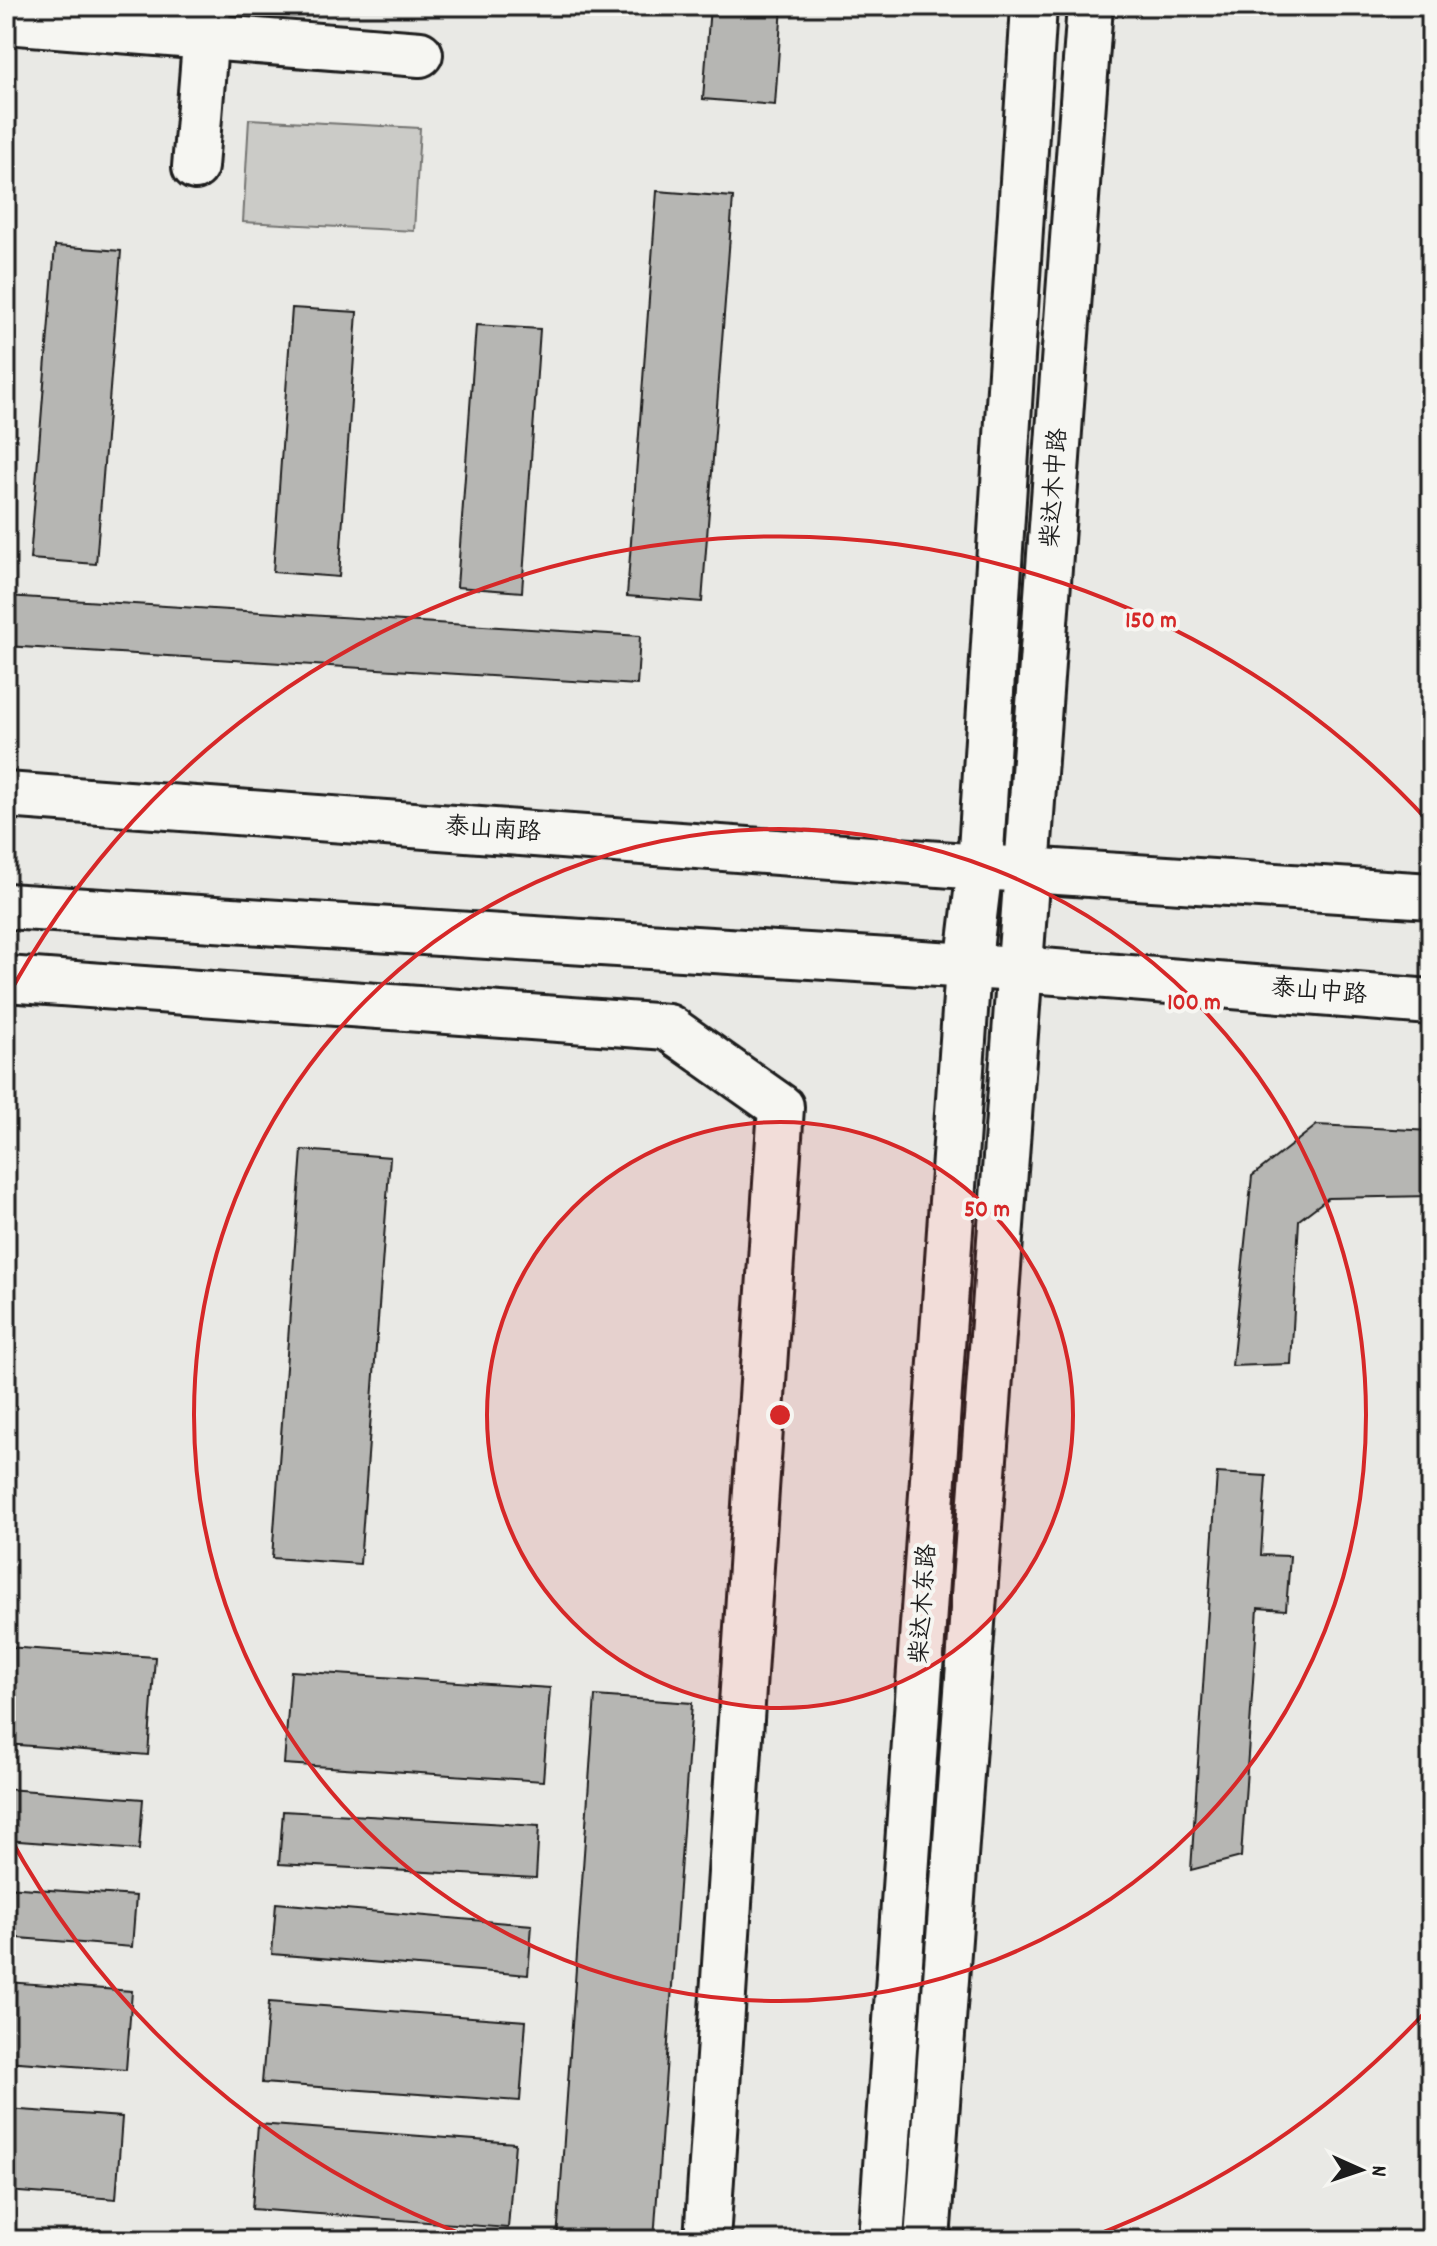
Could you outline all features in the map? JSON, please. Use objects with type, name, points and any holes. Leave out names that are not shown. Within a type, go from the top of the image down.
[{"type":"main road","points":[[6,906],[968,967],[980,867],[1034,6]]},
{"type":"main road","name":"柴达木中路","points":[[1018,969],[1028,871],[1090,6]]},
{"type":"main road","points":[[6,21],[207,22],[420,54]]},
{"type":"main road","points":[[195,167],[207,22]]},
{"type":"main road","name":"泰山南路","points":[[6,795],[980,867]]},
{"type":"main road","points":[[980,867],[1431,896]]},
{"type":"main road","name":"泰山中路","points":[[968,967],[1431,1002]]},
{"type":"main road","name":"柴达木东路","points":[[881,2240],[968,967]]},
{"type":"main road","name":"柴达木东路","points":[[927,2240],[1018,969]]},
{"type":"main road","points":[[6,979],[668,1027],[781,1107],[707,2240]]},
{"type":"shaded area","points":[[249,119],[420,128],[414,231],[243,222]]},
{"type":"building","points":[[710,6],[782,6],[775,105],[703,99]]},
{"type":"building","points":[[657,191],[733,197],[702,602],[627,596]]},
{"type":"building","points":[[55,246],[121,251],[96,564],[30,559]]},
{"type":"building","points":[[292,308],[357,312],[339,577],[273,572]]},
{"type":"building","points":[[476,325],[540,329],[522,592],[457,587]]},
{"type":"building","points":[[6,596],[640,636],[637,685],[6,646]]},
{"type":"building","points":[[1317,1125],[1431,1131],[1431,1196],[1328,1198],[1299,1220],[1291,1364],[1232,1366],[1252,1176]]},
{"type":"building","points":[[302,1150],[390,1157],[360,1564],[272,1558]]},
{"type":"building","points":[[1217,1473],[1266,1476],[1261,1555],[1290,1556],[1286,1610],[1258,1608],[1241,1857],[1191,1870]]},
{"type":"building","points":[[6,1647],[155,1657],[148,1755],[6,1744]]},
{"type":"building","points":[[291,1671],[550,1688],[543,1781],[284,1764]]},
{"type":"building","points":[[595,1696],[692,1703],[654,2240],[557,2240]]},
{"type":"building","points":[[6,1789],[143,1799],[139,1850],[6,1840]]},
{"type":"building","points":[[283,1811],[539,1826],[536,1878],[279,1864]]},
{"type":"building","points":[[6,1887],[136,1896],[132,1947],[6,1937]]},
{"type":"building","points":[[276,1903],[532,1925],[528,1975],[272,1954]]},
{"type":"building","points":[[6,1982],[132,1991],[126,2070],[6,2061]]},
{"type":"building","points":[[269,2002],[526,2021],[520,2101],[262,2083]]},
{"type":"building","points":[[6,2109],[122,2117],[116,2199],[6,2191]]},
{"type":"building","points":[[258,2124],[515,2143],[508,2228],[252,2209]]}]
